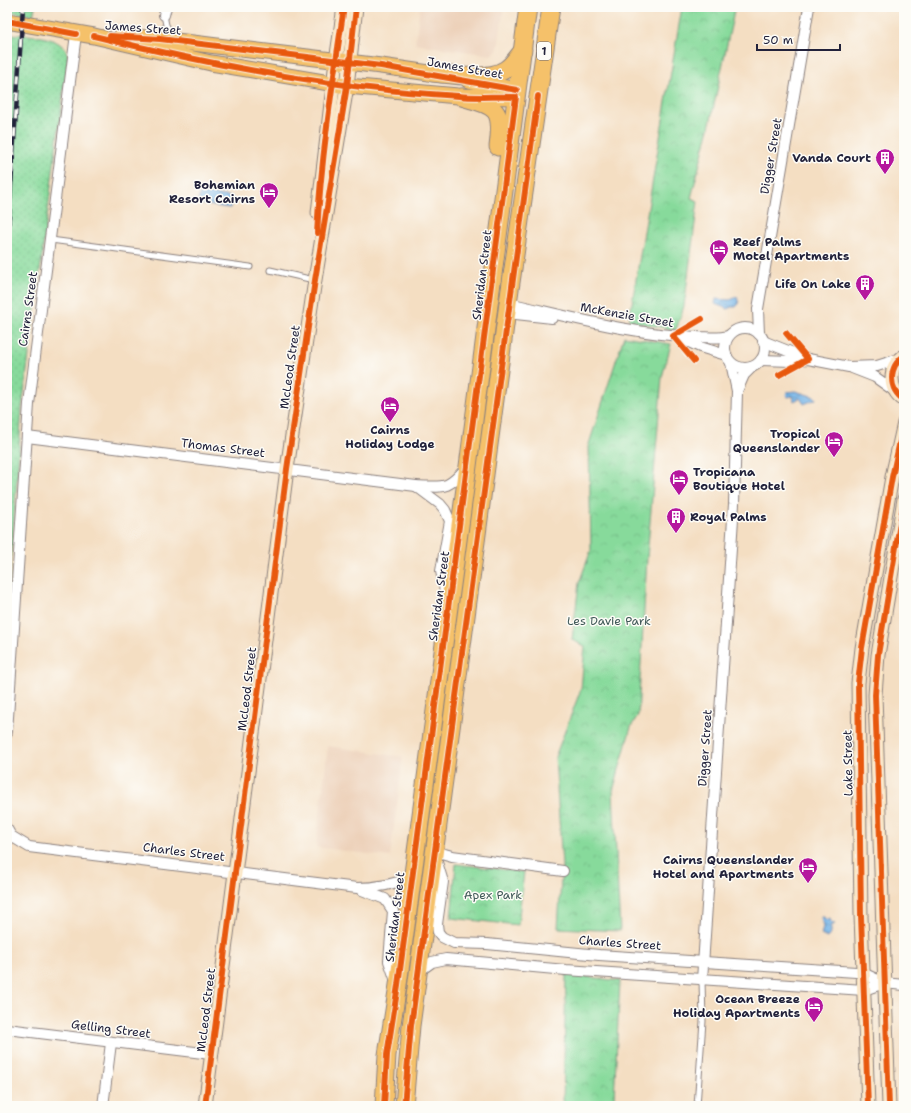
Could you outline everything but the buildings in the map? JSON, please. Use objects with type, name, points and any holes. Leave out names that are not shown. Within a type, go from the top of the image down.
[{"type":"highway","name":"Sheridan Street","points":[[384,1106],[387,1055],[398,985],[468,466],[528,7]]},
{"type":"highway","name":"1","points":[[404,1106],[409,1046],[434,851],[507,308],[550,7]]},
{"type":"highway","points":[[432,73],[460,76],[499,72],[508,67],[523,50]]},
{"type":"highway","points":[[517,93],[538,96]]},
{"type":"highway","points":[[462,97],[492,107],[498,115],[501,123],[483,265],[484,283],[489,302],[507,308]]},
{"type":"main road","name":"McLeod Street","points":[[343,62],[344,7]]},
{"type":"main road","name":"McLeod Street","points":[[205,1106],[287,469],[315,277],[343,62],[356,7]]},
{"type":"main road","name":"James Street","points":[[7,21],[76,34]]},
{"type":"main road","name":"James Street","points":[[7,30],[94,36],[142,37],[176,41],[432,73],[517,93]]},
{"type":"main road","name":"James Street","points":[[94,36],[204,62],[340,85],[462,97],[517,93]]},
{"type":"main road","points":[[901,400],[892,384],[892,375],[894,366],[902,357]]},
{"type":"main road","name":"Lake Street","points":[[868,1106],[861,916],[858,683],[862,648],[892,475],[904,423]]},
{"type":"main road","points":[[889,1106],[881,914],[875,695],[878,655],[904,499]]},
{"type":"main road","points":[[861,916],[866,919],[874,918],[881,914]]},
{"type":"main road","points":[[865,1044],[870,1042],[879,1042],[887,1045]]},
{"type":"street","name":"Digger Street","points":[[761,337],[758,309],[809,7]]},
{"type":"street","name":"Cairns Street","points":[[7,732],[31,385],[51,240],[76,34]]},
{"type":"street","name":"McKenzie Street","points":[[507,308],[679,337],[720,338],[728,336]]},
{"type":"street","name":"Digger Street","points":[[742,328],[750,322],[758,309]]},
{"type":"street","points":[[808,359],[792,361],[762,360],[752,367],[741,368],[728,359],[724,348],[728,336],[742,328],[748,328],[761,337],[808,359],[849,366],[877,366],[902,357]]},
{"type":"street","name":"McKenzie Street","points":[[679,337],[728,359]]},
{"type":"street","points":[[761,337],[765,347],[762,360]]},
{"type":"street","name":"Digger Street","points":[[702,980],[734,504],[737,391],[728,359]]},
{"type":"street","points":[[849,366],[875,377],[901,400]]},
{"type":"street","name":"Digger Street","points":[[737,391],[744,375],[752,367]]},
{"type":"street","name":"Thomas Street","points":[[27,437],[416,486],[442,487],[450,485],[468,466]]},
{"type":"street","name":"Thomas Street","points":[[416,486],[440,504],[445,510],[450,521],[442,571],[448,610]]},
{"type":"street","name":"Charles Street","points":[[9,832],[29,847],[235,871],[357,888],[383,887],[412,877]]},
{"type":"street","points":[[434,851],[452,856],[563,871]]},
{"type":"street","name":"Charles Street","points":[[434,851],[443,882],[438,932],[442,937],[454,943],[863,973],[884,983],[904,985]]},
{"type":"street","name":"Charles Street","points":[[357,888],[385,900],[393,911],[389,961],[398,985]]},
{"type":"street","points":[[467,961],[468,944]]},
{"type":"street","name":"Charles Street","points":[[418,972],[439,960],[446,958],[566,970],[820,988],[864,990],[884,983]]},
{"type":"street","points":[[820,988],[822,970]]},
{"type":"street","name":"Gelling Street","points":[[7,1029],[110,1043],[211,1054]]},
{"type":"street","points":[[103,1106],[110,1043]]},
{"type":"lane","points":[[165,11],[166,26],[176,41]]},
{"type":"lane","points":[[51,240],[250,267]]},
{"type":"lane","points":[[270,270],[315,277]]},
{"type":"lane","name":"Digger Street","points":[[697,1106],[703,1021],[702,980]]},
{"type":"shaded area","points":[[420,7],[504,7],[498,49],[491,55],[415,44]]},
{"type":"shaded area","points":[[328,746],[403,757],[390,857],[316,847]]},
{"type":"green space","points":[[7,7],[35,7],[33,16],[7,11]]},
{"type":"green space","points":[[682,7],[735,7],[709,128],[691,198],[698,201],[684,306],[676,330],[629,321]]},
{"type":"green space","points":[[7,34],[43,37],[52,40],[60,44],[65,49],[68,57],[22,408],[7,619]]},
{"type":"green space","name":"Les Davie Park","points":[[624,336],[671,344],[662,377],[647,558],[638,715],[631,727],[613,791],[620,931],[558,928],[562,865],[555,757],[581,689],[585,646],[572,640],[579,583],[591,550],[589,444]]},
{"type":"green space","name":"Apex Park","points":[[456,864],[524,872],[518,925],[451,918]]},
{"type":"green space","points":[[566,974],[620,981],[614,1099],[638,1102],[637,1106],[563,1106]]},
{"type":"water","points":[[200,192],[232,197],[230,208],[198,204]]},
{"type":"water","points":[[737,297],[739,304],[736,307],[731,307],[728,309],[715,304],[716,299],[730,300]]},
{"type":"water","points":[[795,391],[815,397],[816,399],[804,404],[800,398],[794,401],[793,396],[788,397],[786,395],[787,392]]},
{"type":"water","points":[[821,917],[824,917],[826,920],[830,918],[831,922],[835,924],[831,926],[831,934],[827,938],[821,935],[823,927]]},
{"type":"railway","points":[[7,245],[23,7]]},
{"type":"cycle path","points":[[317,233],[324,148],[344,7]]},
{"type":"cycle path","points":[[205,1106],[287,469],[315,280],[347,86],[356,7]]},
{"type":"cycle path","points":[[7,21],[76,34]]},
{"type":"cycle path","points":[[94,36],[184,57],[275,75],[321,82],[413,93],[466,97],[516,97],[398,985],[387,1055],[384,1106]]},
{"type":"cycle path","points":[[110,36],[160,39],[381,66],[517,90]]},
{"type":"cycle path","points":[[404,1106],[411,1026],[538,96]]},
{"type":"cycle path","points":[[694,361],[673,336],[702,319]]},
{"type":"cycle path","points":[[779,375],[808,359],[786,333]]},
{"type":"cycle path","points":[[904,356],[895,366],[892,378],[895,390],[904,400]]},
{"type":"cycle path","points":[[868,1106],[861,916],[858,683],[862,648],[892,477],[904,423]]},
{"type":"cycle path","points":[[889,1106],[875,695],[878,655],[904,499]]},
{"type":"place","name":"Vanda Court","points":[[885,175]]},
{"type":"place","name":"Bohemian Resort Cairns","points":[[269,209]]},
{"type":"place","name":"Reef Palms Motel Apartments","points":[[719,266]]},
{"type":"place","name":"Life On Lake","points":[[865,301]]},
{"type":"place","name":"Cairns Holiday Lodge","points":[[390,423]]},
{"type":"place","name":"Tropical Queenslander","points":[[834,458]]},
{"type":"place","name":"Tropicana Boutique Hotel","points":[[679,496]]},
{"type":"place","name":"Royal Palms","points":[[676,534]]},
{"type":"place","name":"Cairns Queenslander Hotel and Apartments","points":[[808,884]]},
{"type":"place","name":"Ocean Breeze Holiday Apartments","points":[[814,1023]]}]
